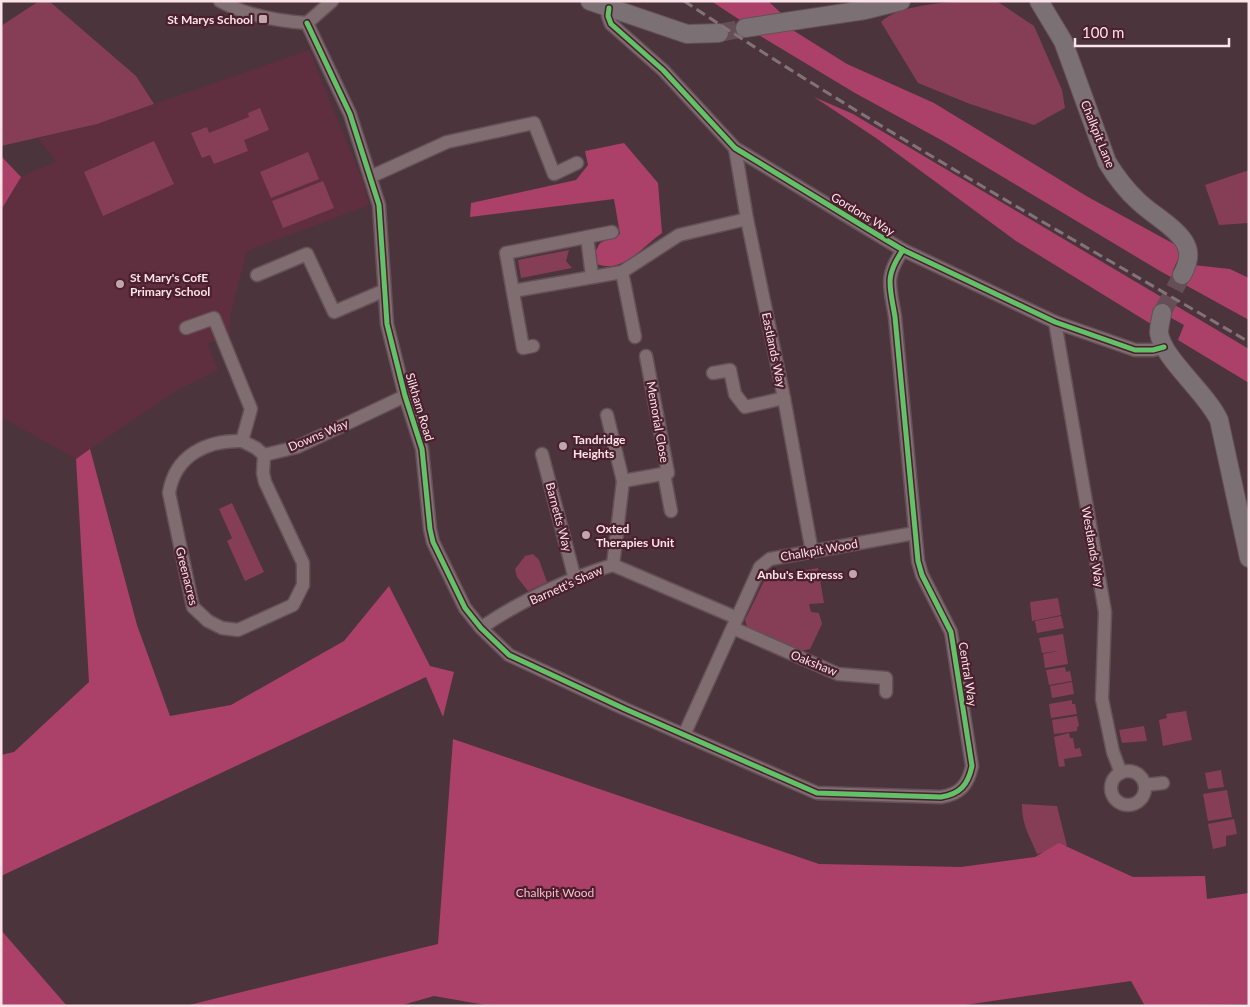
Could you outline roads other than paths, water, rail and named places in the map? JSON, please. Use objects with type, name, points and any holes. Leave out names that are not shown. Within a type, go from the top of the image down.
[{"type":"street","points":[[220,1],[238,10],[278,21],[307,23],[332,1]]},
{"type":"street","points":[[590,1],[687,34],[719,33]]},
{"type":"street","points":[[745,28],[865,10],[901,1]]},
{"type":"street","name":"Chalkpit Lane","points":[[1039,1],[1063,41],[1107,162],[1118,180],[1138,202],[1180,236],[1186,245],[1187,265],[1182,275]]},
{"type":"street","name":"Gordons Way","points":[[609,8],[608,16],[612,24],[662,70],[735,148],[903,250],[1055,322],[1135,350],[1153,350],[1164,347]]},
{"type":"street","name":"Silkham Road","points":[[307,23],[350,114],[379,205],[383,291],[387,324],[405,396],[422,449],[430,530],[433,542],[465,608],[481,628],[509,655],[684,735]]},
{"type":"street","points":[[370,177],[447,142],[534,123],[554,174],[577,163]]},
{"type":"street","name":"Eastlands Way","points":[[735,148],[747,219],[784,398],[812,552]]},
{"type":"street","points":[[513,291],[622,272],[679,235],[747,219]]},
{"type":"street","points":[[533,346],[523,348],[506,253],[612,232]]},
{"type":"street","points":[[587,237],[592,276]]},
{"type":"street","name":"Central Way","points":[[684,735],[818,793],[941,797],[954,795],[965,786],[972,766],[951,632],[922,575],[915,533],[895,317],[889,281],[890,272],[903,250]]},
{"type":"street","points":[[257,275],[307,254],[334,312],[383,291]]},
{"type":"street","points":[[622,272],[635,337]]},
{"type":"street","points":[[1162,313],[1159,331],[1164,347],[1212,405],[1220,420],[1248,552]]},
{"type":"street","points":[[186,328],[214,318],[251,409],[242,441],[256,448],[264,455]]},
{"type":"street","name":"Westlands Way","points":[[1055,322],[1065,390],[1105,612],[1102,699],[1113,752],[1120,773]]},
{"type":"street","name":"Memorial Close","points":[[623,481],[668,473],[646,356]]},
{"type":"street","points":[[713,373],[730,370],[735,394],[745,407],[784,398]]},
{"type":"street","name":"Downs Way","points":[[264,455],[297,447],[405,396]]},
{"type":"street","points":[[607,415],[623,481],[613,565]]},
{"type":"street","name":"Greenacres","points":[[242,441],[228,441],[209,445],[186,456],[171,480],[169,492],[193,607],[208,621],[222,628],[238,630],[293,605],[303,585],[303,563],[265,482],[263,473],[264,455]]},
{"type":"street","name":"Barnetts Way","points":[[542,454],[576,579]]},
{"type":"street","points":[[664,474],[671,511]]},
{"type":"street","name":"Chalkpit Wood","points":[[684,735],[760,567],[770,559],[915,533]]},
{"type":"street","name":"Barnett's Shaw","points":[[481,628],[498,616],[576,579],[613,565],[735,623]]},
{"type":"street","name":"Oakshaw","points":[[735,623],[838,674],[886,678],[886,692]]},
{"type":"street","points":[[1133,772],[1142,779],[1144,785],[1139,801],[1129,804],[1119,802],[1112,793],[1111,787],[1116,776],[1120,773],[1133,772]]},
{"type":"street","points":[[1144,785],[1163,783]]},
{"type":"tunnel","points":[[719,33],[745,28]]},
{"type":"tunnel","points":[[1162,313],[1182,275]]},
{"type":"railway","points":[[684,1],[894,133],[1249,342]]},
{"type":"place","name":"St Marys School","points":[[263,19]]},
{"type":"place","name":"St Mary's CofE Primary School","points":[[120,284]]},
{"type":"place","name":"Tandridge Heights","points":[[563,446]]},
{"type":"place","name":"Oxted Therapies Unit","points":[[586,535]]},
{"type":"place","name":"Anbu's Expresss","points":[[853,574]]}]
